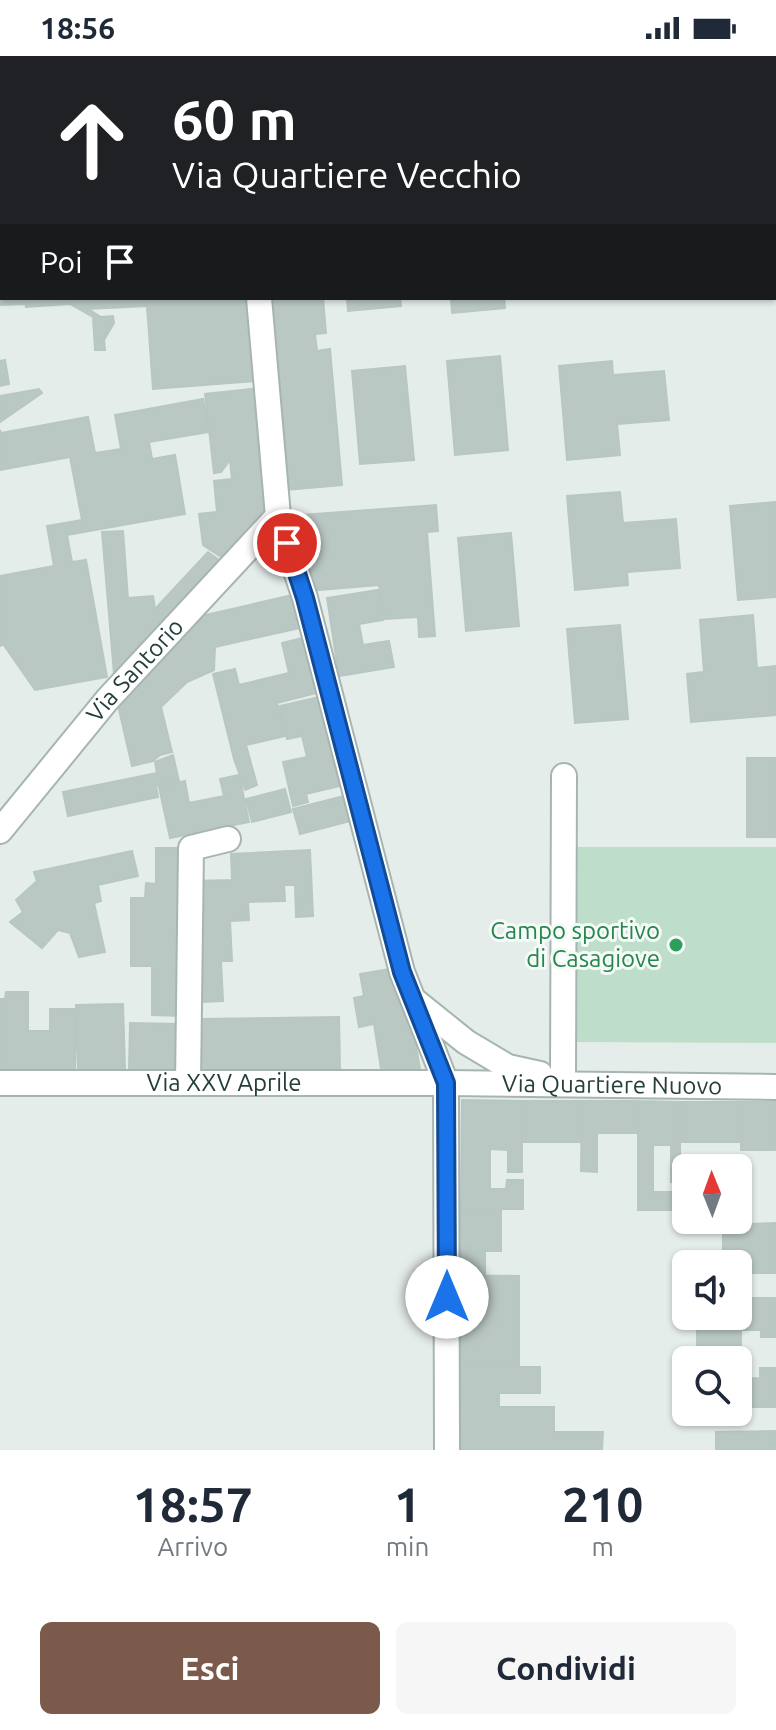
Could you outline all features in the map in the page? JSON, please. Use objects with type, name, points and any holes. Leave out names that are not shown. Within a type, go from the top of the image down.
[{"type":"street","points":[[259,300],[278,516],[305,598],[402,972],[446,1083],[447,1450]]},
{"type":"street","name":"Via Santorio","points":[[0,831],[107,700],[278,516]]},
{"type":"street","points":[[413,1000],[466,1042],[508,1067],[574,1082],[564,776]]},
{"type":"street","points":[[188,1083],[191,848],[228,839]]},
{"type":"street","name":"Via Quartiere Nuovo","points":[[446,1083],[574,1082],[776,1087]]},
{"type":"street","name":"Via XXV Aprile","points":[[0,1083],[446,1083]]},
{"type":"green space","name":"Campo sportivo di Casagiove","points":[[575,847],[776,847],[776,1043],[575,1042]]},
{"type":"building","points":[[0,300],[24,300],[24,304],[0,305]]},
{"type":"building","points":[[25,300],[250,300],[256,381],[153,389],[147,306],[88,309],[101,317],[113,316],[114,323],[104,340],[105,350],[95,350],[93,317],[70,304],[26,307]]},
{"type":"building","points":[[269,300],[323,300],[326,333],[315,334],[317,351],[330,349],[342,485],[286,490]]},
{"type":"building","points":[[347,300],[400,300],[401,306],[348,311]]},
{"type":"building","points":[[451,300],[504,300],[505,308],[452,313]]},
{"type":"building","points":[[500,356],[508,450],[455,455],[447,361]]},
{"type":"building","points":[[5,360],[9,384],[0,386],[0,361]]},
{"type":"building","points":[[612,361],[613,375],[664,371],[669,420],[617,424],[620,455],[567,460],[559,366]]},
{"type":"building","points":[[405,366],[414,460],[360,464],[352,371]]},
{"type":"building","points":[[260,388],[272,512],[230,563],[203,545],[199,514],[217,512],[214,481],[232,479],[230,460],[221,472],[214,473],[205,394]]},
{"type":"building","points":[[39,389],[42,393],[0,422],[0,396]]},
{"type":"building","points":[[203,399],[209,432],[149,442],[152,459],[175,455],[185,514],[67,535],[72,562],[86,560],[107,677],[35,690],[3,644],[0,646],[0,576],[54,566],[47,526],[82,520],[70,457],[0,470],[0,430],[1,433],[88,417],[95,453],[121,449],[115,415]]},
{"type":"building","points":[[620,492],[623,523],[676,519],[680,568],[627,572],[628,585],[575,590],[567,496]]},
{"type":"building","points":[[776,502],[776,597],[738,600],[730,506]]},
{"type":"building","points":[[436,505],[438,531],[427,532],[435,636],[419,637],[418,617],[385,619],[379,585],[308,591],[302,515]]},
{"type":"building","points":[[123,531],[128,598],[153,596],[155,609],[208,552],[227,566],[130,672],[114,674],[102,532]]},
{"type":"building","points":[[511,533],[519,626],[466,631],[458,538]]},
{"type":"building","points":[[378,590],[383,620],[359,624],[363,645],[389,641],[394,667],[339,676],[327,598]]},
{"type":"building","points":[[301,593],[309,626],[215,647],[214,670],[187,682],[161,707],[172,752],[132,766],[117,701],[206,615]]},
{"type":"building","points":[[753,615],[757,668],[776,666],[776,715],[691,722],[687,674],[704,672],[700,620]]},
{"type":"building","points":[[620,625],[628,719],[575,723],[567,629]]},
{"type":"building","points":[[315,635],[328,690],[277,703],[285,736],[246,745],[257,785],[245,790],[213,674],[235,669],[239,685],[289,673],[282,643]]},
{"type":"building","points":[[328,695],[348,784],[306,794],[308,802],[293,806],[283,762],[307,757],[302,736],[287,739],[280,706]]},
{"type":"building","points":[[173,755],[179,781],[156,786],[158,797],[68,816],[63,792],[157,773],[155,762]]},
{"type":"building","points":[[747,758],[776,758],[776,837],[747,837]]},
{"type":"building","points":[[239,775],[249,822],[170,838],[159,787],[185,781],[189,803],[224,796],[220,779]]},
{"type":"building","points":[[285,789],[291,812],[252,822],[246,799]]},
{"type":"building","points":[[352,794],[358,819],[300,834],[293,809]]},
{"type":"building","points":[[156,848],[184,848],[183,1016],[152,1015],[152,966],[131,966],[131,898],[145,898],[146,883],[156,884]]},
{"type":"building","points":[[310,850],[313,916],[296,917],[295,885],[284,885],[285,901],[248,902],[249,920],[230,921],[232,961],[221,961],[223,1001],[201,1002],[195,881],[232,880],[231,854]]},
{"type":"building","points":[[132,851],[138,876],[98,885],[101,901],[94,903],[105,952],[79,957],[70,933],[58,930],[42,948],[10,922],[23,912],[16,900],[37,881],[34,872]]},
{"type":"building","points":[[402,967],[420,1069],[382,1075],[374,1024],[359,1027],[354,998],[364,996],[360,974]]},
{"type":"building","points":[[6,992],[28,992],[28,1031],[50,1031],[50,1009],[76,1009],[75,1069],[0,1068],[0,999],[5,999]]},
{"type":"building","points":[[123,1004],[125,1069],[78,1070],[76,1005]]},
{"type":"building","points":[[339,1017],[340,1070],[198,1072],[197,1019]]},
{"type":"building","points":[[130,1023],[182,1024],[181,1071],[129,1070]]},
{"type":"building","points":[[462,1100],[522,1101],[522,1172],[508,1172],[508,1150],[490,1149],[490,1189],[506,1189],[507,1180],[523,1180],[523,1209],[461,1209]]},
{"type":"building","points":[[522,1101],[582,1101],[581,1142],[522,1142]]},
{"type":"building","points":[[582,1101],[638,1101],[638,1133],[597,1133],[597,1172],[581,1171]]},
{"type":"building","points":[[638,1101],[680,1102],[680,1154],[672,1154],[672,1182],[671,1145],[653,1145],[653,1192],[672,1192],[672,1210],[638,1210]]},
{"type":"building","points":[[680,1102],[741,1102],[741,1142],[680,1142]]},
{"type":"building","points":[[741,1102],[776,1102],[776,1150],[741,1150]]},
{"type":"building","points":[[461,1209],[501,1209],[501,1251],[485,1251],[485,1275],[461,1275]]},
{"type":"building","points":[[776,1223],[776,1273],[752,1273],[752,1250],[723,1250],[723,1234],[752,1234],[752,1224]]},
{"type":"building","points":[[461,1275],[519,1276],[519,1367],[461,1367]]},
{"type":"building","points":[[752,1298],[776,1298],[776,1337],[761,1337],[761,1330],[752,1330]]},
{"type":"building","points":[[697,1330],[741,1330],[741,1346],[697,1346]]},
{"type":"building","points":[[461,1367],[540,1367],[540,1393],[499,1393],[499,1407],[554,1407],[554,1432],[603,1432],[602,1450],[460,1450]]},
{"type":"building","points":[[760,1368],[776,1368],[776,1407],[752,1407],[752,1378],[760,1378]]},
{"type":"building","points":[[776,1431],[776,1450],[716,1450],[716,1432]]},
{"type":"place","name":"Campo sportivo di Casagiove","points":[[676,945]]},
{"type":"route","points":[[287,543],[305,598],[402,972],[446,1083],[447,1297]]}]
